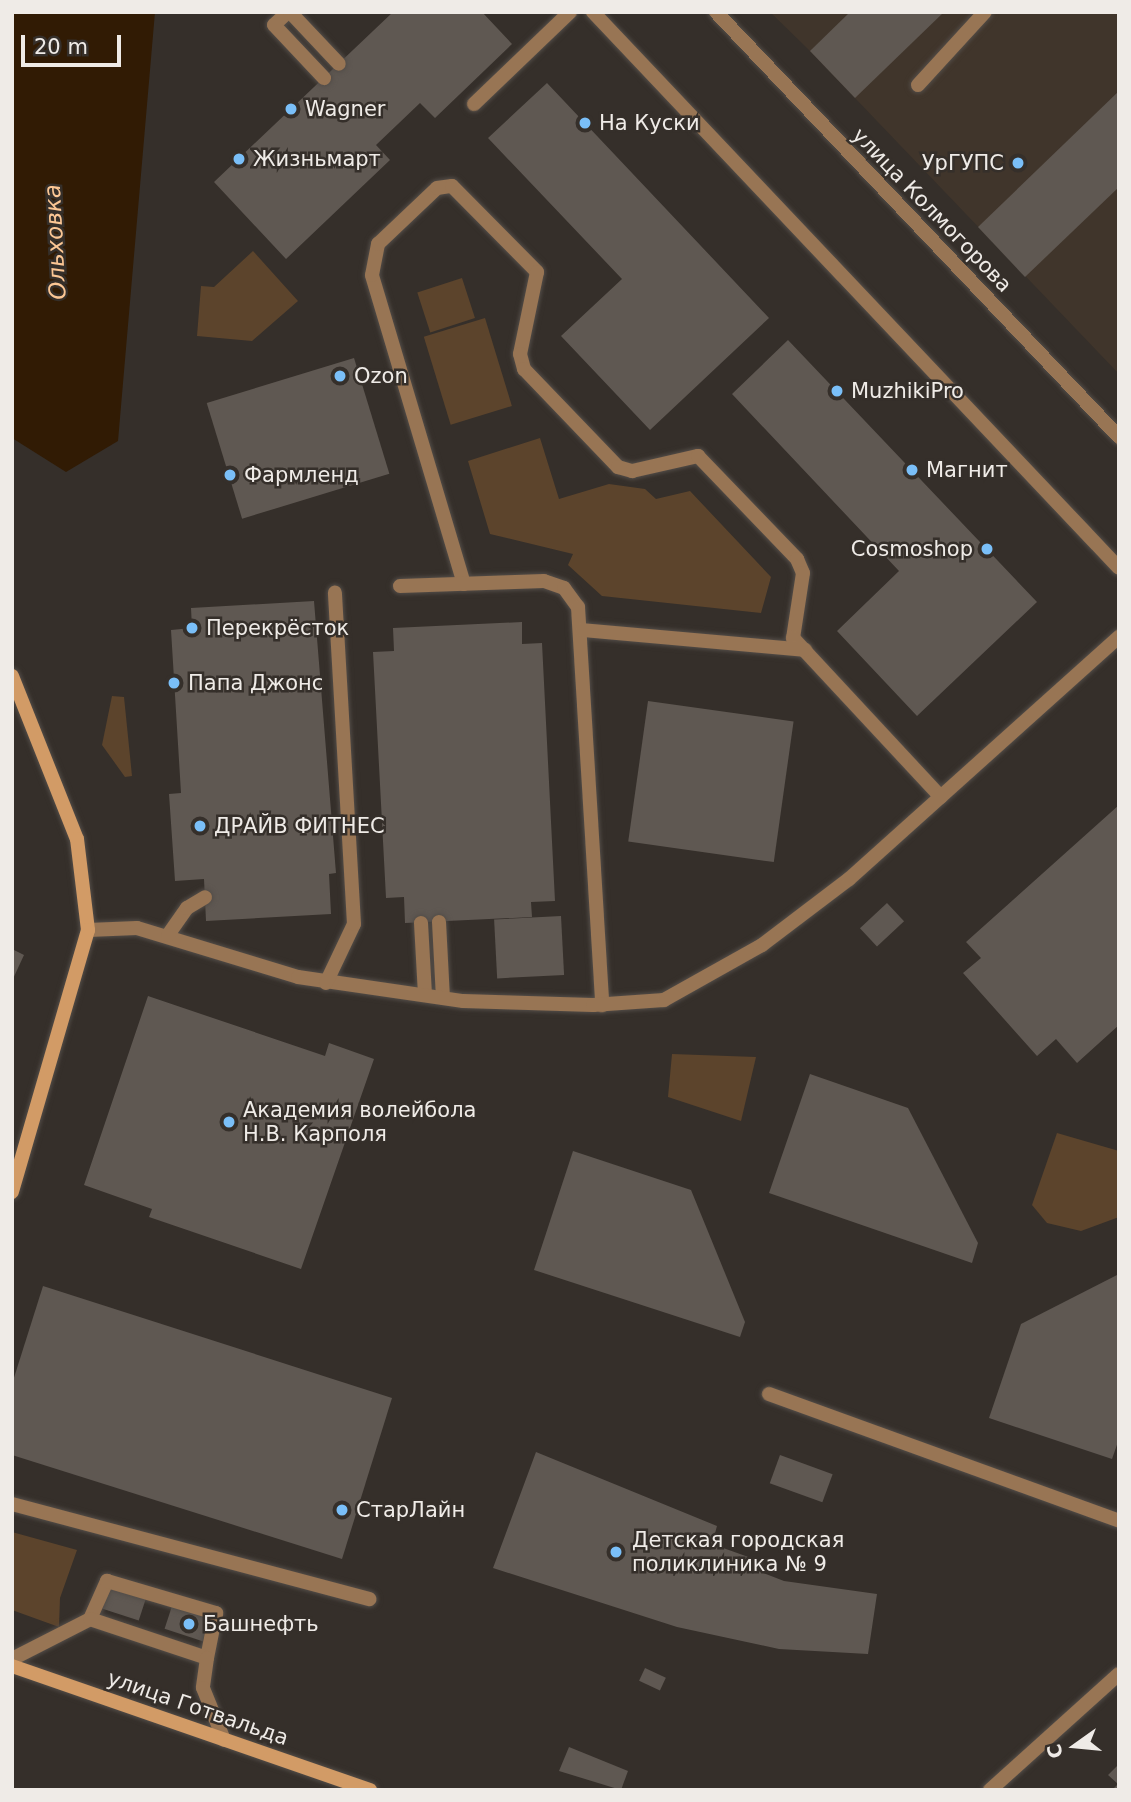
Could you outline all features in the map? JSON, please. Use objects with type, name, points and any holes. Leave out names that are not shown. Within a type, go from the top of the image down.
[{"type":"street","points":[[324,78],[274,25],[289,12],[339,64]]},
{"type":"street","points":[[474,104],[570,12]]},
{"type":"street","points":[[593,12],[1119,568]]},
{"type":"street","points":[[918,85],[985,12]]},
{"type":"street","name":"улица Колмогорова","points":[[725,15],[1119,437]]},
{"type":"street","points":[[464,584],[372,275],[378,244],[437,188],[452,186],[537,272],[520,354],[524,369],[618,467],[632,471],[698,456],[797,559],[803,573],[792,621],[793,638],[941,797]]},
{"type":"street","points":[[400,586],[544,581],[564,588],[578,607],[582,630],[602,1005]]},
{"type":"street","points":[[326,982],[354,924],[335,593]]},
{"type":"street","points":[[582,630],[805,650]]},
{"type":"street","points":[[88,930],[137,928],[326,982],[443,998],[602,1005],[664,1000],[701,983],[849,879],[1119,638]]},
{"type":"street","points":[[12,676],[77,839],[88,930],[12,1192]]},
{"type":"street","points":[[168,935],[187,908],[205,897]]},
{"type":"street","points":[[422,922],[425,995]]},
{"type":"street","points":[[439,922],[443,998]]},
{"type":"street","points":[[769,1394],[1119,1521]]},
{"type":"street","points":[[12,1504],[370,1599]]},
{"type":"street","points":[[12,1659],[90,1619],[107,1581],[216,1613],[203,1688],[224,1740]]},
{"type":"street","points":[[90,1619],[207,1658]]},
{"type":"street","name":"улица Готвальда","points":[[12,1666],[370,1790]]},
{"type":"street","points":[[990,1790],[1119,1674]]},
{"type":"shaded area","name":"УрГУПС","points":[[770,12],[1119,12],[1119,374],[810,51]]},
{"type":"shaded area","points":[[253,251],[298,301],[252,341],[197,336],[201,286],[214,287]]},
{"type":"shaded area","points":[[462,278],[475,318],[430,332],[417,293]]},
{"type":"shaded area","points":[[485,318],[512,406],[451,425],[424,337]]},
{"type":"shaded area","points":[[540,438],[559,499],[609,484],[645,489],[656,499],[690,491],[771,577],[761,613],[602,596],[568,565],[573,554],[490,534],[468,461]]},
{"type":"shaded area","points":[[112,696],[124,697],[132,776],[125,777],[102,745]]},
{"type":"shaded area","points":[[672,1054],[756,1057],[741,1121],[668,1097]]},
{"type":"shaded area","points":[[1057,1133],[1119,1151],[1119,1217],[1081,1231],[1047,1223],[1032,1205]]},
{"type":"shaded area","points":[[12,1532],[77,1550],[60,1598],[59,1627],[12,1610]]},
{"type":"water","name":"Ольховка","points":[[12,12],[155,12],[118,441],[66,472],[12,438]]},
{"type":"building","points":[[393,12],[482,12],[512,44],[435,118],[420,103],[376,145],[390,160],[286,259],[214,182]]},
{"type":"building","points":[[850,12],[944,12],[855,98],[810,51]]},
{"type":"building","points":[[547,83],[769,318],[650,430],[561,336],[622,279],[488,138]]},
{"type":"building","points":[[1119,91],[1119,187],[1025,277],[978,227]]},
{"type":"building","points":[[788,340],[1037,602],[917,716],[837,631],[899,571],[732,394]]},
{"type":"building","points":[[354,358],[389,474],[242,519],[207,403]]},
{"type":"building","points":[[314,601],[336,873],[329,874],[331,914],[206,921],[204,879],[175,881],[169,794],[181,793],[171,630],[192,628],[191,608]]},
{"type":"building","points":[[522,622],[522,644],[542,643],[555,901],[531,902],[532,917],[405,923],[404,897],[386,898],[373,652],[394,651],[393,628]]},
{"type":"building","points":[[648,701],[794,721],[774,862],[628,842]]},
{"type":"building","points":[[1119,805],[1119,1025],[1077,1063],[1056,1039],[1037,1056],[963,973],[981,958],[966,942]]},
{"type":"building","points":[[887,903],[904,921],[877,947],[860,928]]},
{"type":"building","points":[[561,916],[564,975],[497,978],[494,920]]},
{"type":"building","points":[[12,949],[24,955],[12,981]]},
{"type":"building","name":"Академия волейбола Н.В. Карполя","points":[[148,996],[325,1056],[329,1043],[374,1059],[301,1269],[149,1217],[152,1209],[84,1185]]},
{"type":"building","points":[[810,1074],[908,1108],[978,1243],[972,1263],[769,1193]]},
{"type":"building","points":[[573,1151],[691,1190],[745,1322],[740,1337],[534,1270]]},
{"type":"building","points":[[1119,1274],[1119,1439],[1112,1459],[989,1418],[1021,1324]]},
{"type":"building","points":[[43,1286],[392,1398],[342,1559],[12,1455],[12,1384]]},
{"type":"building","name":"Детская городская поликлиника № 9","points":[[536,1452],[717,1526],[712,1544],[754,1559],[753,1569],[784,1581],[877,1594],[868,1654],[779,1649],[677,1627],[493,1568]]},
{"type":"building","points":[[780,1455],[833,1474],[822,1502],[770,1483]]},
{"type":"building","points":[[110,1586],[146,1598],[139,1621],[103,1609]]},
{"type":"building","points":[[172,1606],[210,1618],[203,1641],[165,1629]]},
{"type":"building","points":[[645,1668],[666,1678],[660,1690],[639,1681]]},
{"type":"building","points":[[569,1747],[628,1771],[621,1790],[559,1771]]},
{"type":"building","points":[[1119,1764],[1119,1790],[1112,1790],[1118,1784],[1108,1775]]},
{"type":"place","name":"Wagner","points":[[291,109]]},
{"type":"place","name":"На Куски","points":[[585,123]]},
{"type":"place","name":"Жизньмарт","points":[[239,159]]},
{"type":"place","name":"УрГУПС","points":[[1018,163]]},
{"type":"place","name":"Ozon","points":[[340,376]]},
{"type":"place","name":"MuzhikiPro","points":[[837,391]]},
{"type":"place","name":"Магнит","points":[[912,470]]},
{"type":"place","name":"Фармленд","points":[[230,475]]},
{"type":"place","name":"Cosmoshop","points":[[987,549]]},
{"type":"place","name":"Перекрёсток","points":[[192,628]]},
{"type":"place","name":"Папа Джонс","points":[[174,683]]},
{"type":"place","name":"ДРАЙВ ФИТНЕС","points":[[200,826]]},
{"type":"place","name":"Академия волейбола Н.В. Карполя","points":[[229,1122]]},
{"type":"place","name":"СтарЛайн","points":[[342,1510]]},
{"type":"place","name":"Детская городская поликлиника № 9","points":[[616,1552]]},
{"type":"place","name":"Башнефть","points":[[189,1624]]}]
